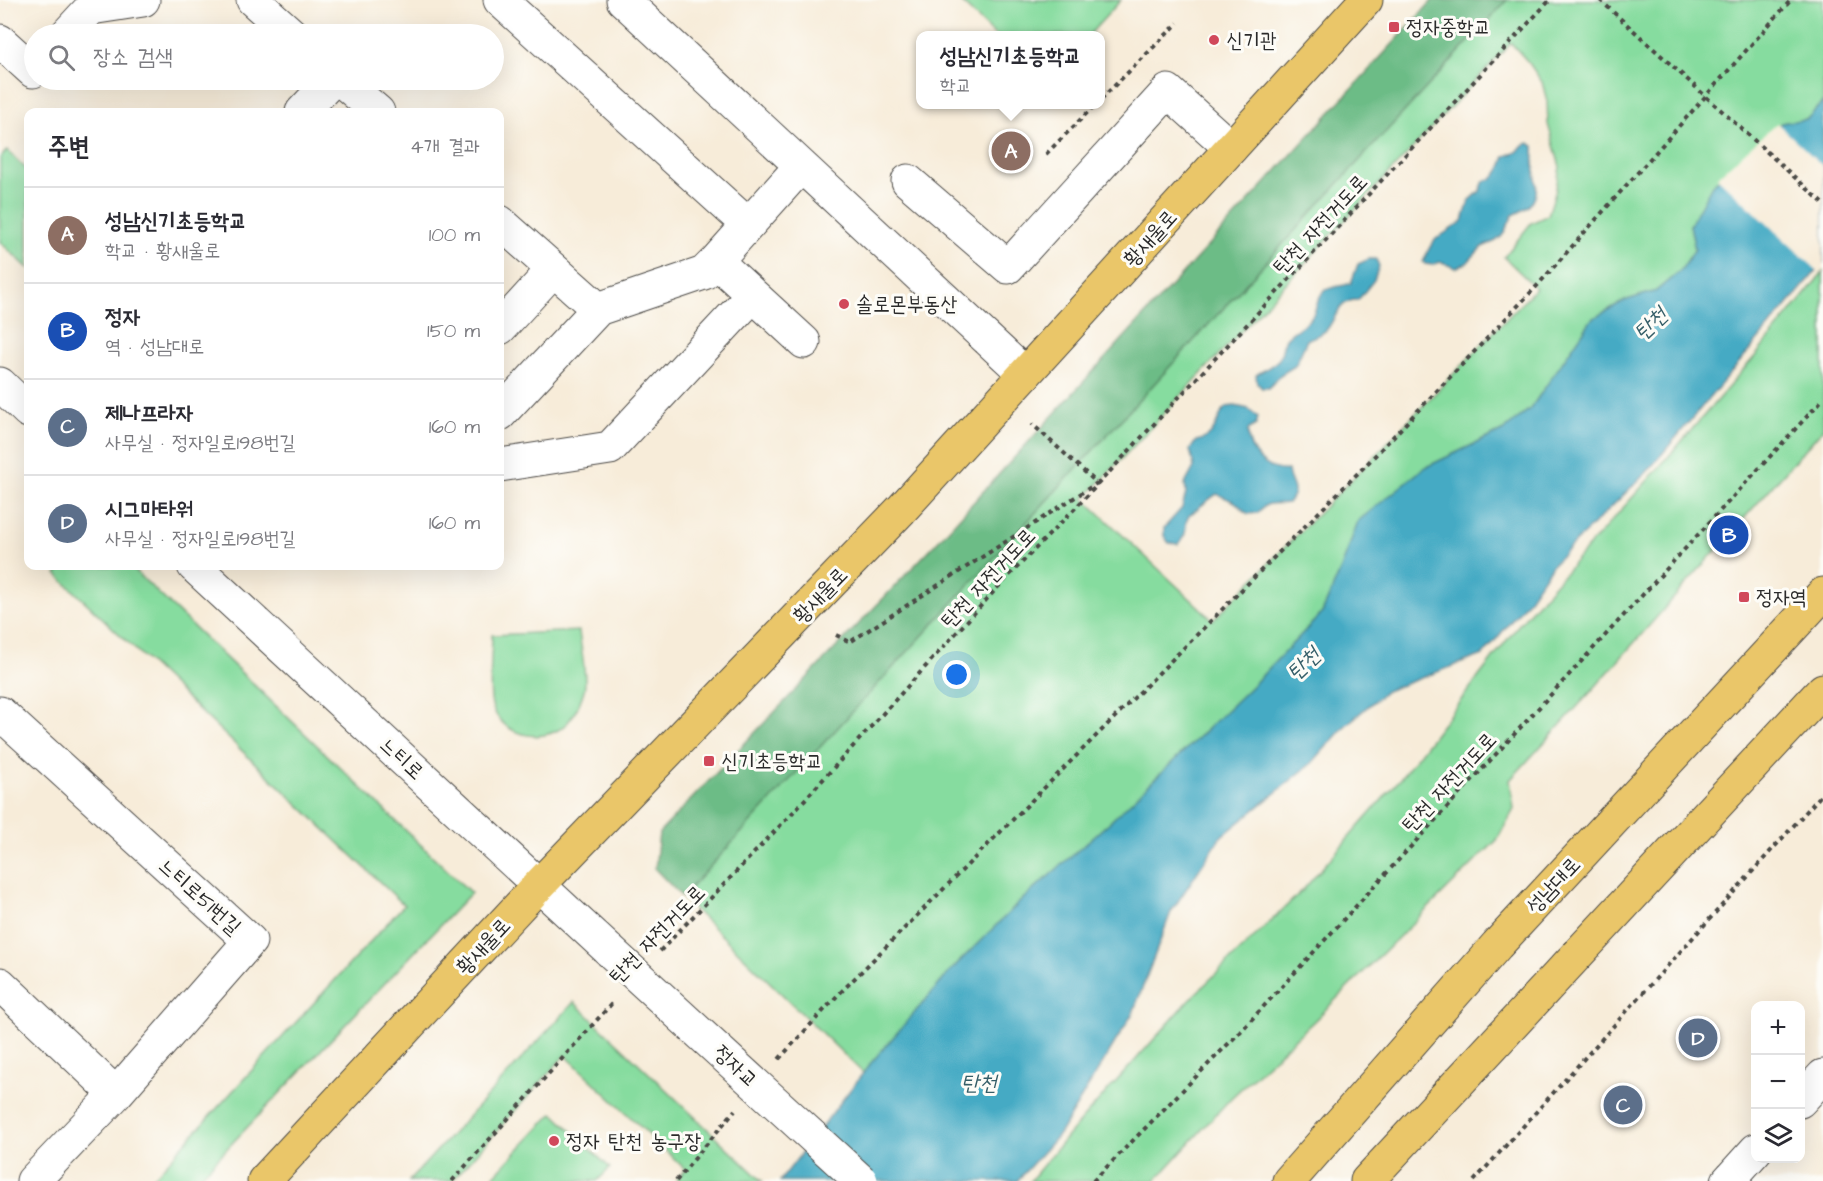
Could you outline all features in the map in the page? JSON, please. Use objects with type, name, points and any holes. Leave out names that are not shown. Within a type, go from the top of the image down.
[{"type":"main road","name":"황새울로","points":[[264,1181],[540,885],[893,519],[1366,0]]},
{"type":"main road","name":"성남대로","points":[[1289,1181],[1497,945],[1823,594]]},
{"type":"main road","points":[[1367,1181],[1823,690]]},
{"type":"street","points":[[74,24],[87,4],[143,0]]},
{"type":"street","points":[[253,0],[280,24]]},
{"type":"street","points":[[500,0],[748,225]]},
{"type":"street","points":[[623,0],[1025,374]]},
{"type":"street","points":[[0,40],[24,63]]},
{"type":"street","points":[[306,108],[323,90]]},
{"type":"street","points":[[353,90],[373,108]]},
{"type":"street","points":[[908,181],[1008,267],[1168,91],[1231,148]]},
{"type":"street","points":[[504,410],[598,309],[704,273],[801,166]]},
{"type":"street","points":[[504,226],[598,309]]},
{"type":"street","points":[[716,261],[804,342]]},
{"type":"street","points":[[504,324],[553,270]]},
{"type":"street","points":[[504,464],[610,448],[753,295]]},
{"type":"street","points":[[0,384],[24,407]]},
{"type":"street","name":"느티로","points":[[198,570],[610,951]]},
{"type":"street","name":"느티로51번길","points":[[0,713],[250,941],[116,1094],[33,1181]]},
{"type":"street","name":"정자교","points":[[610,951],[861,1181]]},
{"type":"street","points":[[0,984],[116,1094]]},
{"type":"street","points":[[1805,1096],[1823,1076]]},
{"type":"street","points":[[1728,1181],[1751,1155]]},
{"type":"path","name":"탄천 자전거도로","points":[[658,953],[797,808],[997,588],[1550,0]]},
{"type":"path","points":[[1600,0],[1823,203]]},
{"type":"path","points":[[778,1061],[884,949],[1310,522],[1525,300],[1658,153],[1791,0]]},
{"type":"path","points":[[1105,95],[1178,22]]},
{"type":"path","points":[[1046,154],[1092,109]]},
{"type":"path","name":"탄천 자전거도로","points":[[1093,1181],[1241,1031],[1823,399]]},
{"type":"path","points":[[836,635],[850,642],[1097,483],[1032,424]]},
{"type":"path","points":[[1474,1181],[1823,793]]},
{"type":"path","name":"탄천 자전거도로","points":[[452,1181],[618,996]]},
{"type":"path","points":[[676,1181],[739,1105]]},
{"type":"green space","points":[[959,0],[1121,0],[1093,31],[991,31]]},
{"type":"green space","points":[[1433,0],[1507,0],[682,897],[655,869],[659,833],[936,543]]},
{"type":"green space","points":[[1507,0],[1823,0],[1823,102],[1807,119],[1781,123],[1690,225],[1695,249],[1681,270],[1656,291],[1624,301],[1592,319],[1531,408],[1504,430],[1424,468],[1341,569],[1322,613],[1252,686],[1110,822],[1024,898],[955,966],[863,1073],[682,897]],"holes":[[[1511,43],[1542,82],[1547,101],[1548,124],[1560,167],[1548,215],[1531,223],[1504,257],[1536,288],[1213,620],[1084,499]]]},
{"type":"green space","points":[[7,150],[24,167],[24,264],[0,242],[0,158]]},
{"type":"green space","points":[[1823,272],[1823,429],[1510,780],[1514,809],[1497,840],[1314,1021],[1231,1098],[1155,1181],[1030,1181],[1069,1134],[1193,996],[1303,890],[1401,778],[1520,623],[1757,354]]},
{"type":"green space","points":[[60,570],[134,570],[471,893],[196,1181],[150,1181],[404,905],[56,574]]},
{"type":"green space","points":[[579,631],[585,685],[572,717],[560,729],[540,736],[520,733],[502,723],[496,715],[491,699],[492,635]]},
{"type":"green space","points":[[574,1002],[762,1181],[676,1181],[685,1169],[565,1055],[452,1181],[409,1181]]},
{"type":"green space","name":"정자 탄천 농구장","points":[[553,1113],[610,1168],[597,1181],[489,1181]]},
{"type":"water","name":"탄천","points":[[1823,102],[1823,263],[1647,472],[1552,565],[1527,602],[1483,655],[1386,691],[1345,726],[1312,763],[1220,838],[1171,912],[1133,1013],[1060,1133],[1017,1181],[780,1181],[870,1064],[955,966],[1024,898],[1110,822],[1252,686],[1322,613],[1358,521],[1424,468],[1504,430],[1531,408],[1592,319],[1624,301],[1656,291],[1681,270],[1695,249],[1690,225],[1712,185],[1781,123],[1807,119]]},
{"type":"water","points":[[1529,143],[1534,146],[1536,195],[1529,206],[1513,215],[1502,236],[1482,247],[1467,263],[1456,268],[1440,262],[1433,265],[1425,264],[1423,262],[1430,247],[1436,239],[1463,221],[1469,201],[1480,191],[1484,181],[1492,178],[1498,172],[1505,156],[1517,152],[1523,145]]},
{"type":"water","points":[[1369,259],[1376,259],[1379,266],[1374,280],[1358,300],[1347,302],[1326,330],[1307,340],[1295,366],[1280,375],[1269,388],[1262,388],[1257,383],[1256,375],[1279,359],[1285,339],[1312,316],[1324,291],[1351,283],[1358,264]]},
{"type":"water","points":[[1226,407],[1249,409],[1258,417],[1256,425],[1248,430],[1251,446],[1254,453],[1265,464],[1272,468],[1288,470],[1294,490],[1292,498],[1288,503],[1267,505],[1258,513],[1248,514],[1235,502],[1217,494],[1189,516],[1184,536],[1178,544],[1169,543],[1164,536],[1164,528],[1182,508],[1186,493],[1185,484],[1194,467],[1190,450],[1196,441],[1209,436]]},
{"type":"pier","points":[[1777,123],[1823,166],[1823,267],[1819,272],[1717,177]]},
{"type":"place","name":"정자중학교","points":[[1394,27]]},
{"type":"place","name":"신기관","points":[[1214,40]]},
{"type":"place","name":"성남신기초등학교","points":[[1011,151]]},
{"type":"place","name":"솔로몬부동산","points":[[844,304]]},
{"type":"place","name":"정자","points":[[1729,535]]},
{"type":"place","name":"정자역","points":[[1744,597]]},
{"type":"place","name":"신기초등학교","points":[[709,761]]},
{"type":"place","name":"시그마타워","points":[[1698,1038]]},
{"type":"place","name":"제나프라자","points":[[1623,1105]]},
{"type":"place","name":"정자 탄천 농구장","points":[[554,1141]]}]
